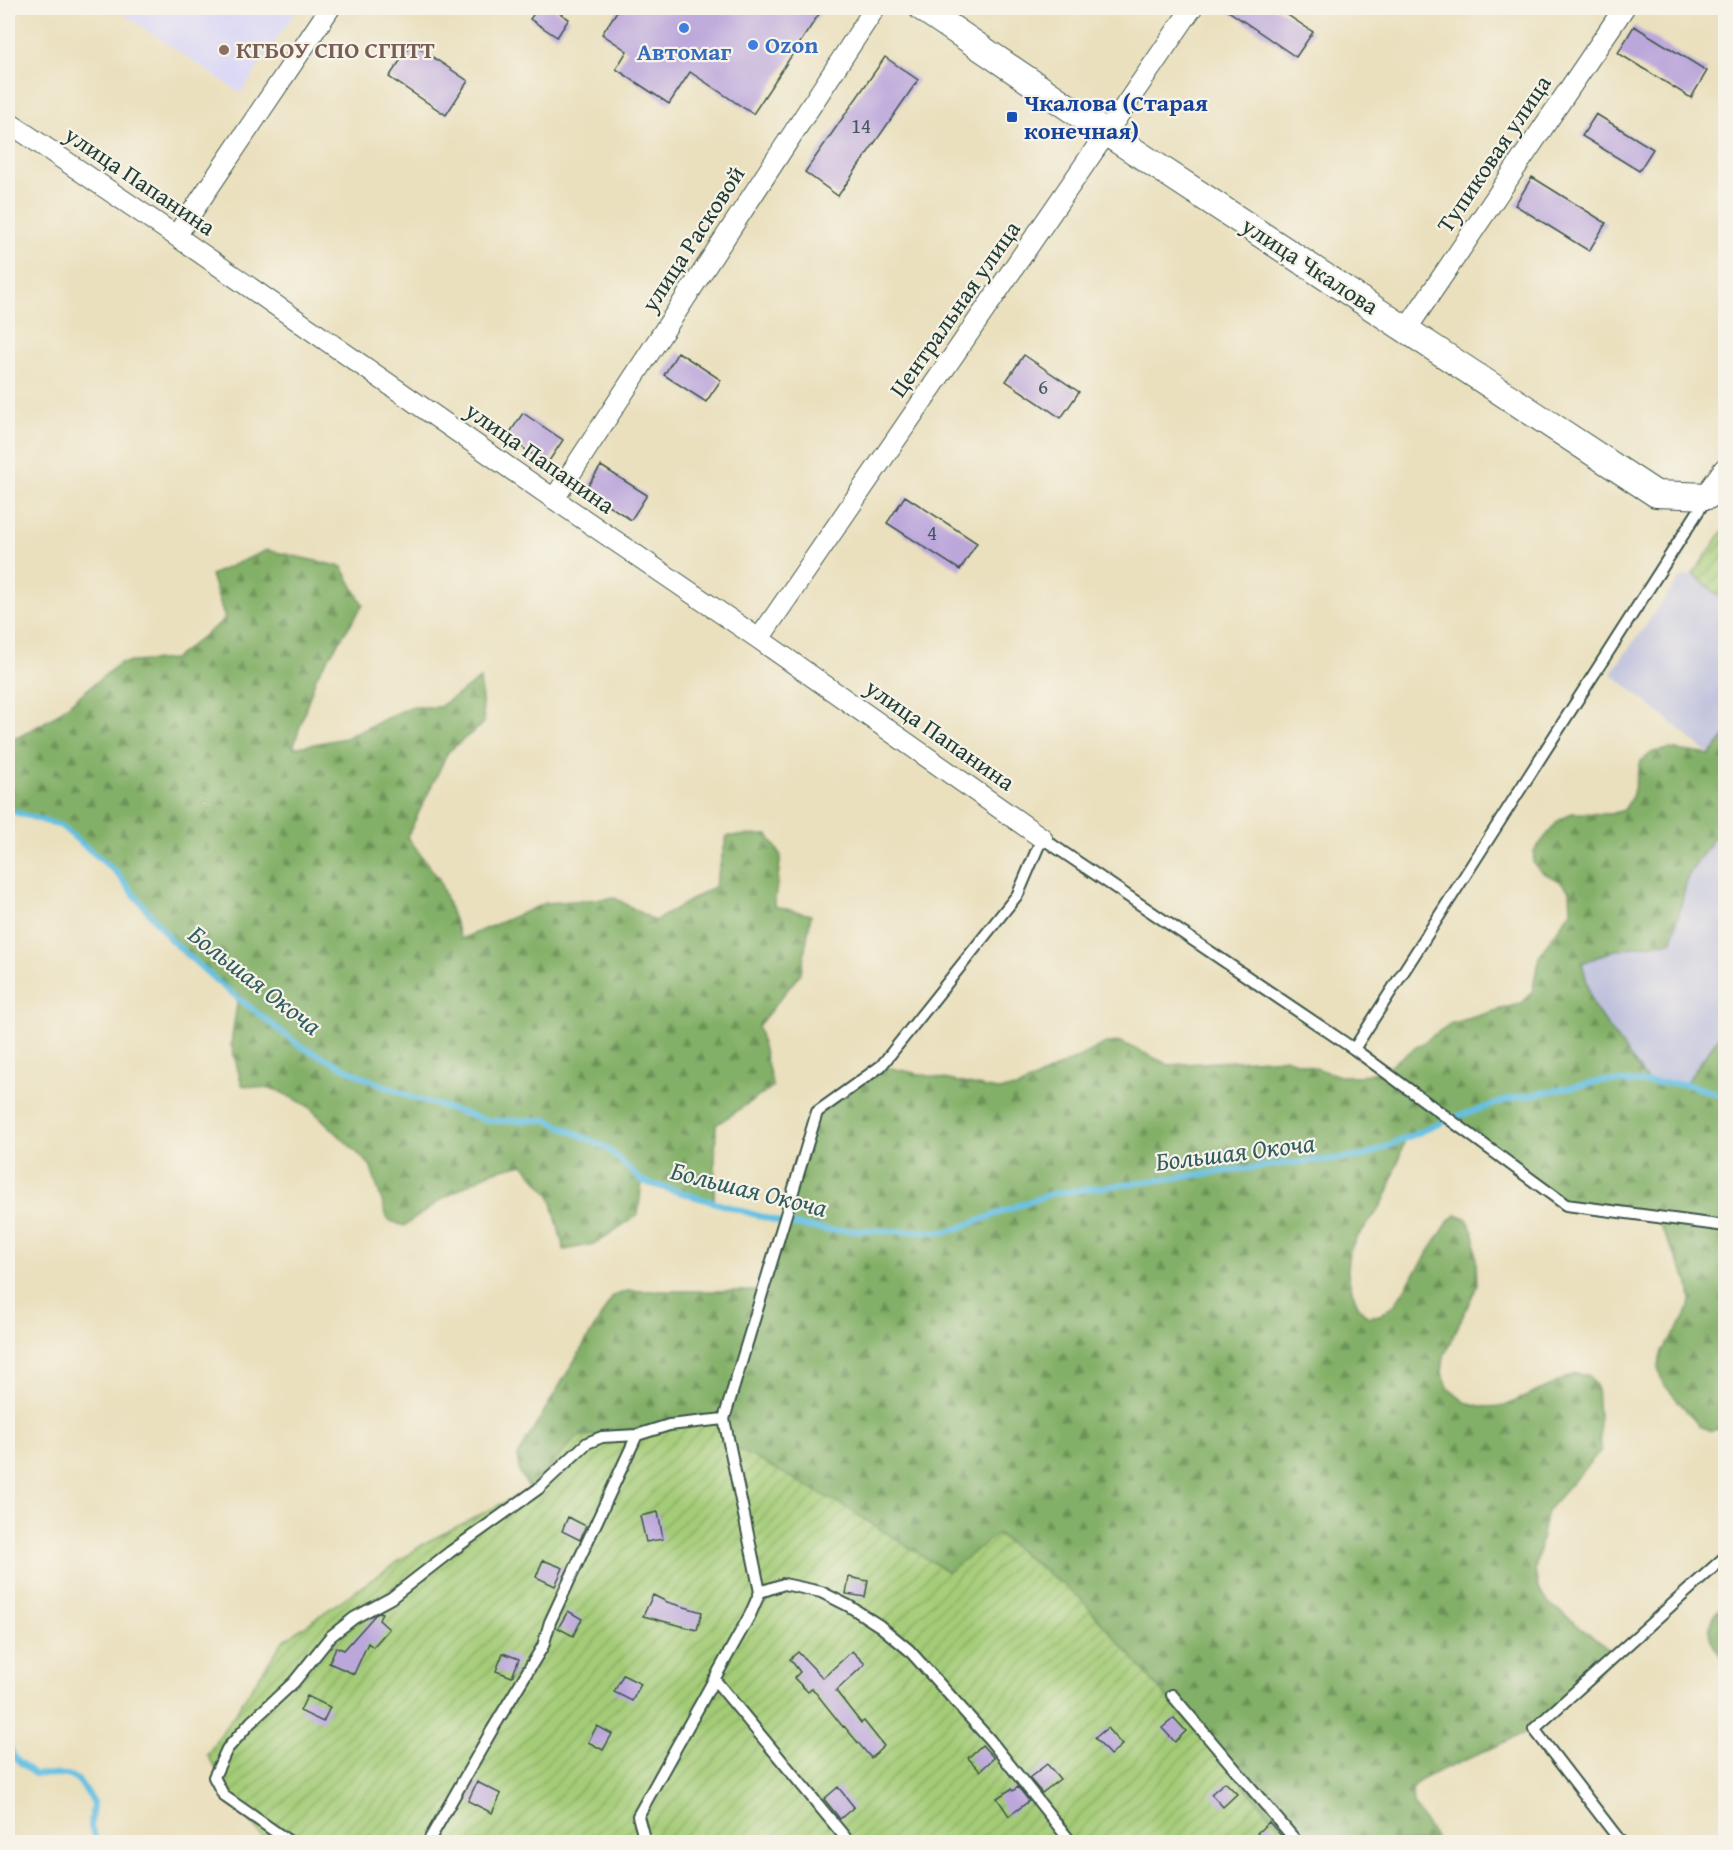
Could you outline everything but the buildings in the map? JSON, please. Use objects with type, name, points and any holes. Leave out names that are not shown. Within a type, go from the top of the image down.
[{"type":"street","points":[[176,236],[330,8]]},
{"type":"street","name":"улица Расковой","points":[[554,499],[874,8]]},
{"type":"street","name":"улица Чкалова","points":[[922,8],[1107,133],[1656,494],[1708,496]]},
{"type":"street","name":"Центральная улица","points":[[759,639],[1192,8]]},
{"type":"street","name":"Тупиковая улица","points":[[1406,330],[1624,8]]},
{"type":"street","name":"улица Папанина","points":[[8,122],[759,639],[1042,838]]},
{"type":"street","points":[[1708,496],[1725,471]]},
{"type":"lane","points":[[1354,1049],[1708,496]]},
{"type":"lane","points":[[645,1842],[638,1816],[750,1615],[760,1592],[724,1419],[817,1112],[882,1066],[1018,894],[1042,838],[1354,1049],[1566,1205],[1725,1226]]},
{"type":"lane","points":[[290,1842],[224,1797],[214,1777],[227,1749],[251,1722],[294,1682],[331,1636],[354,1618],[391,1598],[538,1488],[587,1443],[602,1437],[637,1435],[669,1425],[724,1419]]},
{"type":"lane","points":[[428,1842],[543,1646],[550,1622],[637,1435]]},
{"type":"lane","points":[[1621,1842],[1534,1730],[1725,1556]]},
{"type":"lane","points":[[760,1592],[784,1584],[821,1592],[849,1606],[880,1626],[909,1650],[990,1740],[1071,1842]]},
{"type":"lane","points":[[714,1679],[849,1842]]},
{"type":"lane","points":[[1172,1695],[1298,1842]]},
{"type":"shaded area","name":"КГБОУ СПО СГПТТ","points":[[114,8],[298,8],[241,93]]},
{"type":"shaded area","points":[[1693,574],[1725,601],[1725,736],[1710,755],[1611,673],[1679,579]]},
{"type":"shaded area","points":[[1725,821],[1725,1028],[1685,1084],[1649,1083],[1592,1006],[1582,963],[1615,950],[1672,941],[1688,876]]},
{"type":"green space","points":[[1725,528],[1725,601],[1693,574]]},
{"type":"green space","points":[[267,550],[342,567],[363,605],[316,677],[293,748],[345,738],[410,707],[439,707],[480,679],[484,723],[448,752],[407,837],[439,879],[461,939],[546,903],[615,898],[655,921],[715,886],[727,836],[768,835],[781,856],[774,906],[811,915],[801,973],[758,1026],[773,1087],[716,1125],[714,1202],[642,1181],[638,1215],[594,1244],[564,1250],[550,1195],[523,1164],[491,1172],[444,1198],[404,1226],[388,1220],[370,1165],[308,1106],[277,1090],[242,1085],[231,1044],[238,997],[172,941],[116,872],[61,826],[10,811],[8,815],[8,738],[19,737],[52,718],[120,663],[174,659],[225,619],[211,575]]},
{"type":"green space","points":[[1725,736],[1725,821],[1688,876],[1672,941],[1615,950],[1582,963],[1593,1006],[1649,1083],[1685,1084],[1725,1028],[1725,1427],[1711,1431],[1699,1426],[1662,1382],[1658,1367],[1662,1351],[1685,1318],[1691,1301],[1689,1284],[1655,1216],[1566,1205],[1450,1120],[1405,1139],[1385,1198],[1349,1252],[1348,1275],[1358,1305],[1368,1317],[1380,1315],[1395,1304],[1450,1219],[1457,1214],[1467,1219],[1475,1237],[1477,1286],[1444,1356],[1442,1373],[1449,1389],[1465,1402],[1484,1407],[1505,1406],[1575,1374],[1588,1375],[1597,1387],[1601,1450],[1547,1511],[1535,1570],[1538,1588],[1549,1603],[1616,1655],[1534,1729],[1421,1779],[1412,1790],[1413,1804],[1438,1842],[1293,1842],[1081,1599],[998,1534],[948,1572],[842,1505],[730,1445],[668,1425],[577,1437],[530,1489],[520,1473],[517,1457],[613,1296],[628,1291],[763,1291],[817,1112],[881,1066],[997,1090],[1017,1088],[1106,1043],[1121,1042],[1169,1065],[1284,1058],[1340,1076],[1360,1076],[1383,1070],[1450,1024],[1522,1003],[1532,993],[1539,956],[1571,911],[1570,891],[1560,881],[1541,872],[1533,863],[1534,851],[1558,821],[1572,813],[1610,814],[1624,810],[1632,797],[1641,761],[1653,752],[1670,749],[1710,755]]},
{"type":"green space","points":[[724,1419],[731,1445],[842,1505],[948,1572],[997,1534],[1081,1599],[1293,1842],[265,1842],[207,1755],[283,1641],[425,1543],[530,1489],[577,1437]]},
{"type":"green space","points":[[1725,1604],[1725,1661],[1714,1646],[1709,1632],[1713,1619]]},
{"type":"waterway","name":"Большая Окоча","points":[[8,810],[61,826],[116,872],[172,941],[220,984],[300,1046],[363,1077],[413,1098],[490,1121],[547,1120],[607,1148],[642,1181],[783,1223],[826,1230],[948,1232],[1050,1194],[1282,1164],[1365,1156],[1450,1119],[1510,1099],[1603,1081],[1685,1084],[1726,1096]]},
{"type":"waterway","name":"Большая Окоча","points":[[8,1744],[15,1758],[34,1774],[68,1775],[79,1781],[93,1801],[91,1827],[97,1842]]},
{"type":"place","name":"Автомаг","points":[[684,28]]},
{"type":"place","name":"Ozon","points":[[753,45]]},
{"type":"place","name":"КГБОУ СПО СГПТТ","points":[[224,50]]},
{"type":"place","name":"Чкалова (Старая конечная)","points":[[1012,117]]}]
